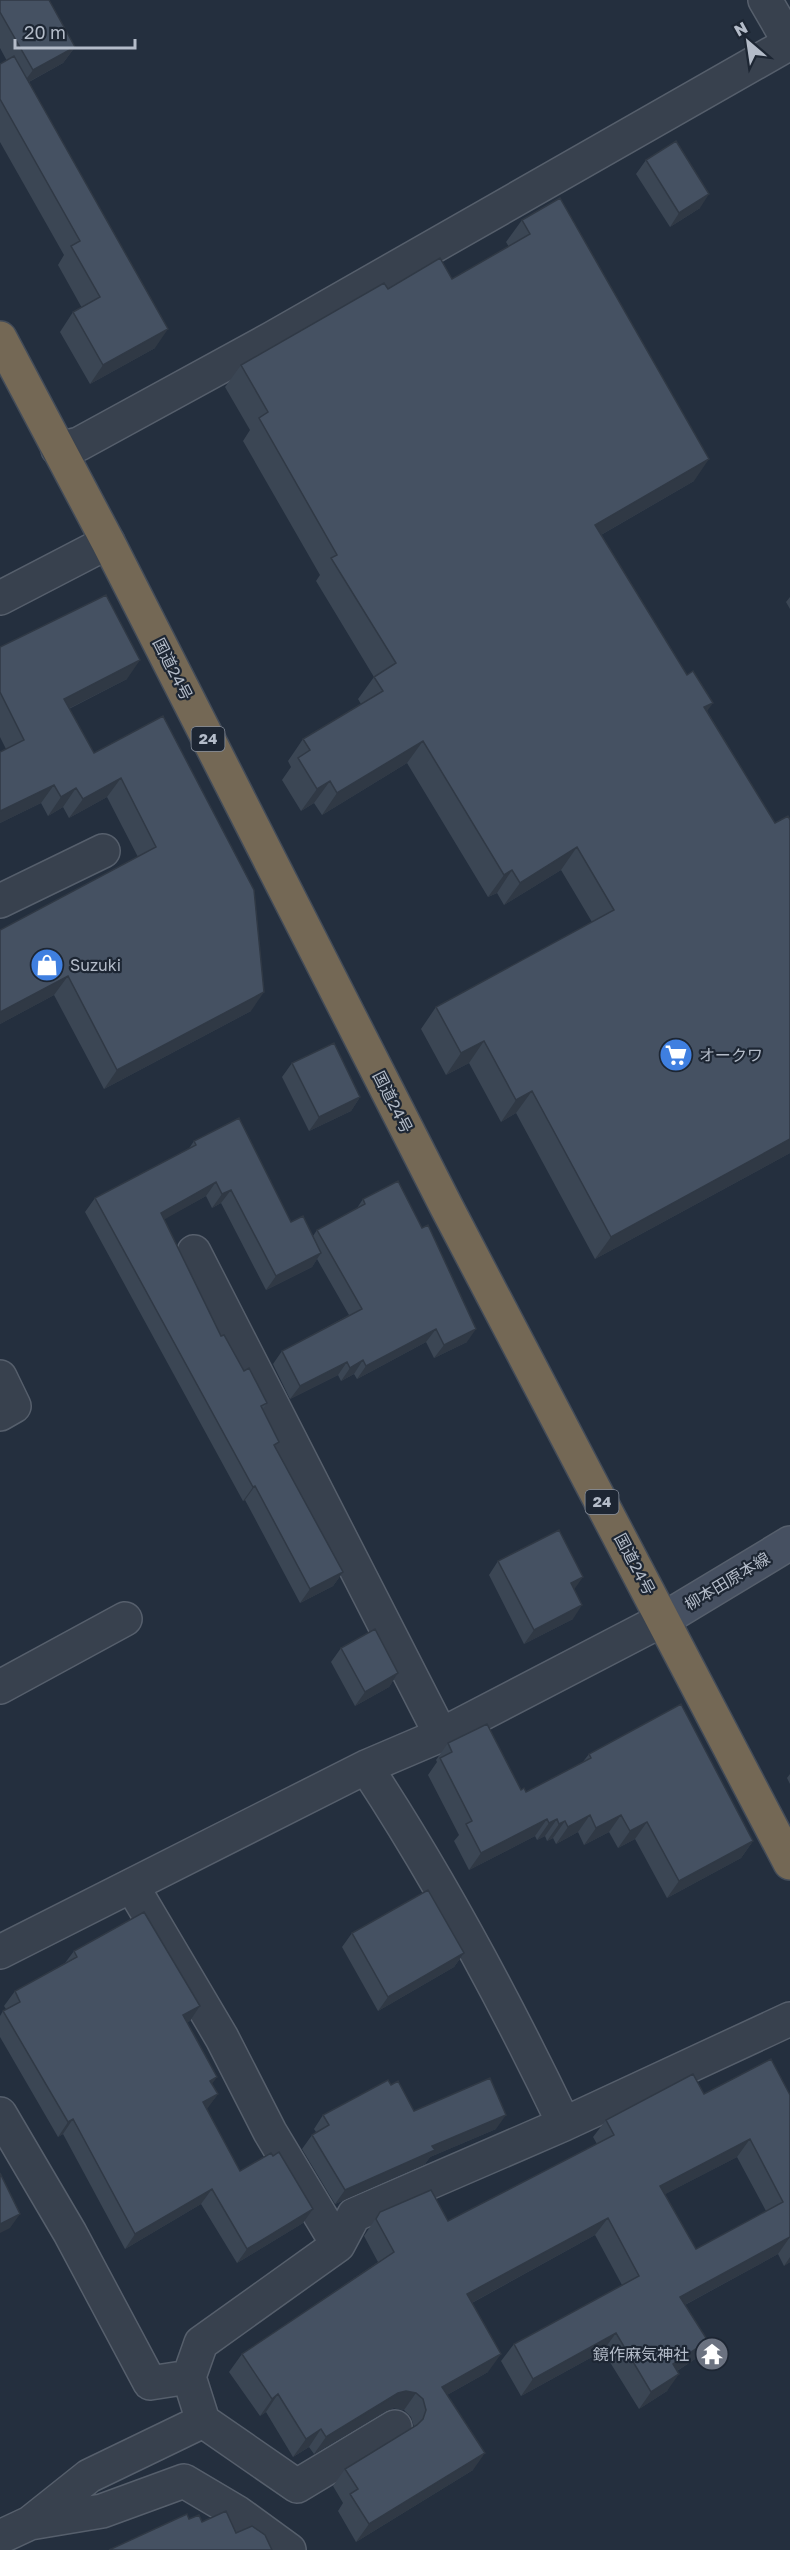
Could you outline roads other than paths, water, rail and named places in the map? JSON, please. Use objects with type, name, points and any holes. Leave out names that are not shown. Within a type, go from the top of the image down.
[{"type":"highway","name":"国道24号","points":[[0,338],[108,542],[432,1178],[790,1863]]},
{"type":"main road","name":"柳本田原本線","points":[[664,1619],[790,1543]]},
{"type":"street","points":[[58,449],[79,444],[272,339],[790,43],[775,3]]},
{"type":"street","points":[[0,598],[108,542]]},
{"type":"street","points":[[0,902],[103,851]]},
{"type":"street","points":[[194,1252],[441,1735]]},
{"type":"street","points":[[0,1377],[14,1406],[0,1414]]},
{"type":"street","points":[[0,1688],[125,1619]]},
{"type":"street","points":[[0,1952],[366,1767],[441,1735],[664,1619]]},
{"type":"street","points":[[366,1767],[413,1839],[509,2010],[564,2124]]},
{"type":"street","points":[[132,1886],[222,2038],[270,2132],[338,2246]]},
{"type":"street","points":[[395,2427],[297,2486],[202,2421],[189,2378],[201,2343],[338,2246],[354,2215],[564,2124],[790,2019]]},
{"type":"street","points":[[0,2114],[70,2233],[150,2383],[189,2378]]},
{"type":"street","points":[[0,2537],[30,2523],[89,2476],[202,2421]]},
{"type":"street","points":[[30,2523],[102,2511],[184,2481],[238,2513],[289,2550]]},
{"type":"place","name":"Suzuki","points":[[47,965]]},
{"type":"place","name":"オークワ","points":[[676,1055]]},
{"type":"place","name":"鏡作麻気神社","points":[[712,2354]]}]
